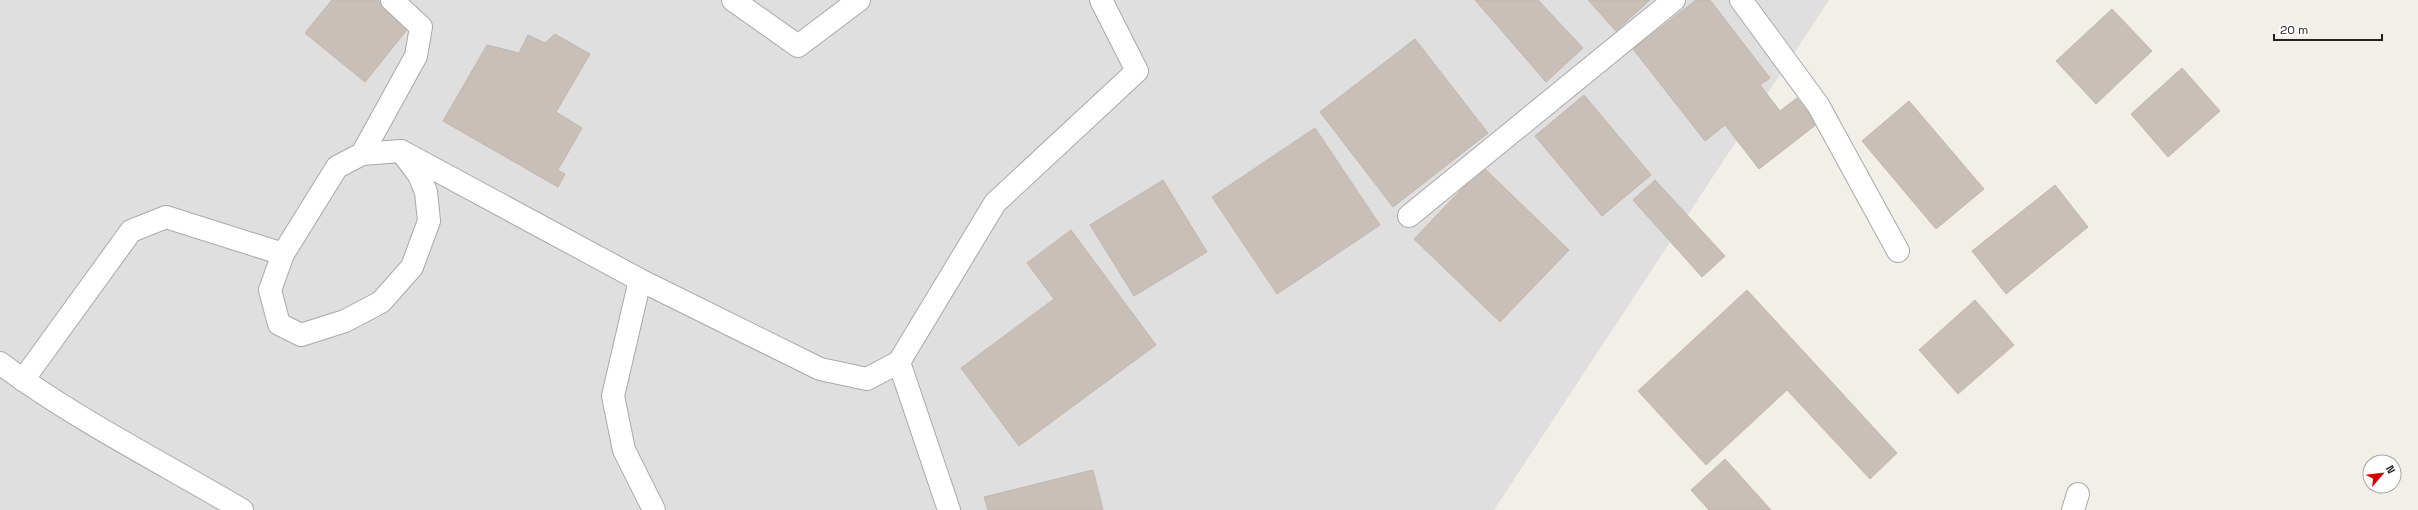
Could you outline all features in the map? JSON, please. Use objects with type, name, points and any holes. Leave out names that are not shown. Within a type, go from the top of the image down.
[{"type":"street","points":[[362,154],[416,56],[421,26],[392,0]]},
{"type":"street","points":[[733,0],[798,46],[859,0]]},
{"type":"street","points":[[401,151],[419,175],[426,192],[430,221],[412,267],[381,302],[345,321],[301,335],[279,324],[270,290],[283,254],[337,167],[362,154],[401,151],[640,280],[820,369],[867,379],[899,362],[995,204],[1137,71],[1101,0]]},
{"type":"street","points":[[1409,216],[1674,0]]},
{"type":"street","points":[[1741,0],[1818,105],[1898,250]]},
{"type":"street","points":[[23,380],[131,231],[166,217],[283,254]]},
{"type":"street","points":[[640,280],[613,396],[624,450],[654,510]]},
{"type":"street","points":[[899,362],[949,510]]},
{"type":"street","points":[[0,363],[23,380],[242,510]]},
{"type":"shaded area","points":[[0,0],[1829,0],[1494,510],[0,510]]},
{"type":"building","points":[[332,0],[378,0],[410,26],[365,82],[305,33]]},
{"type":"building","points":[[1475,0],[1538,0],[1583,48],[1546,82]]},
{"type":"building","points":[[1588,0],[1650,0],[1616,31]]},
{"type":"building","points":[[1696,0],[1710,0],[1770,78],[1760,85],[1780,111],[1797,98],[1817,124],[1759,169],[1725,125],[1705,141],[1633,49]]},
{"type":"building","points":[[2112,9],[2152,51],[2096,104],[2056,61]]},
{"type":"building","points":[[555,34],[590,54],[556,112],[582,128],[558,170],[565,174],[558,187],[443,121],[487,45],[519,53],[528,35],[545,43]]},
{"type":"building","points":[[1415,39],[1488,133],[1393,207],[1320,112]]},
{"type":"building","points":[[2182,68],[2220,111],[2168,157],[2131,114]]},
{"type":"building","points":[[1584,95],[1651,175],[1602,216],[1535,136]]},
{"type":"building","points":[[1909,101],[1984,189],[1936,229],[1862,141]]},
{"type":"building","points":[[1315,128],[1380,225],[1277,294],[1212,197]]},
{"type":"building","points":[[1483,167],[1569,250],[1500,322],[1414,239]]},
{"type":"building","points":[[1163,180],[1207,252],[1134,296],[1090,225]]},
{"type":"building","points":[[1655,180],[1725,256],[1702,277],[1633,200]]},
{"type":"building","points":[[2055,185],[2088,227],[2006,294],[1972,251]]},
{"type":"building","points":[[1071,230],[1156,345],[1019,446],[961,368],[1054,299],[1027,263]]},
{"type":"building","points":[[1747,290],[1897,453],[1870,479],[1787,390],[1706,465],[1638,391]]},
{"type":"building","points":[[1975,300],[2014,345],[1958,394],[1919,350]]},
{"type":"building","points":[[1725,459],[1771,510],[1709,510],[1691,490]]},
{"type":"building","points":[[1093,470],[1103,510],[988,510],[984,497]]}]
